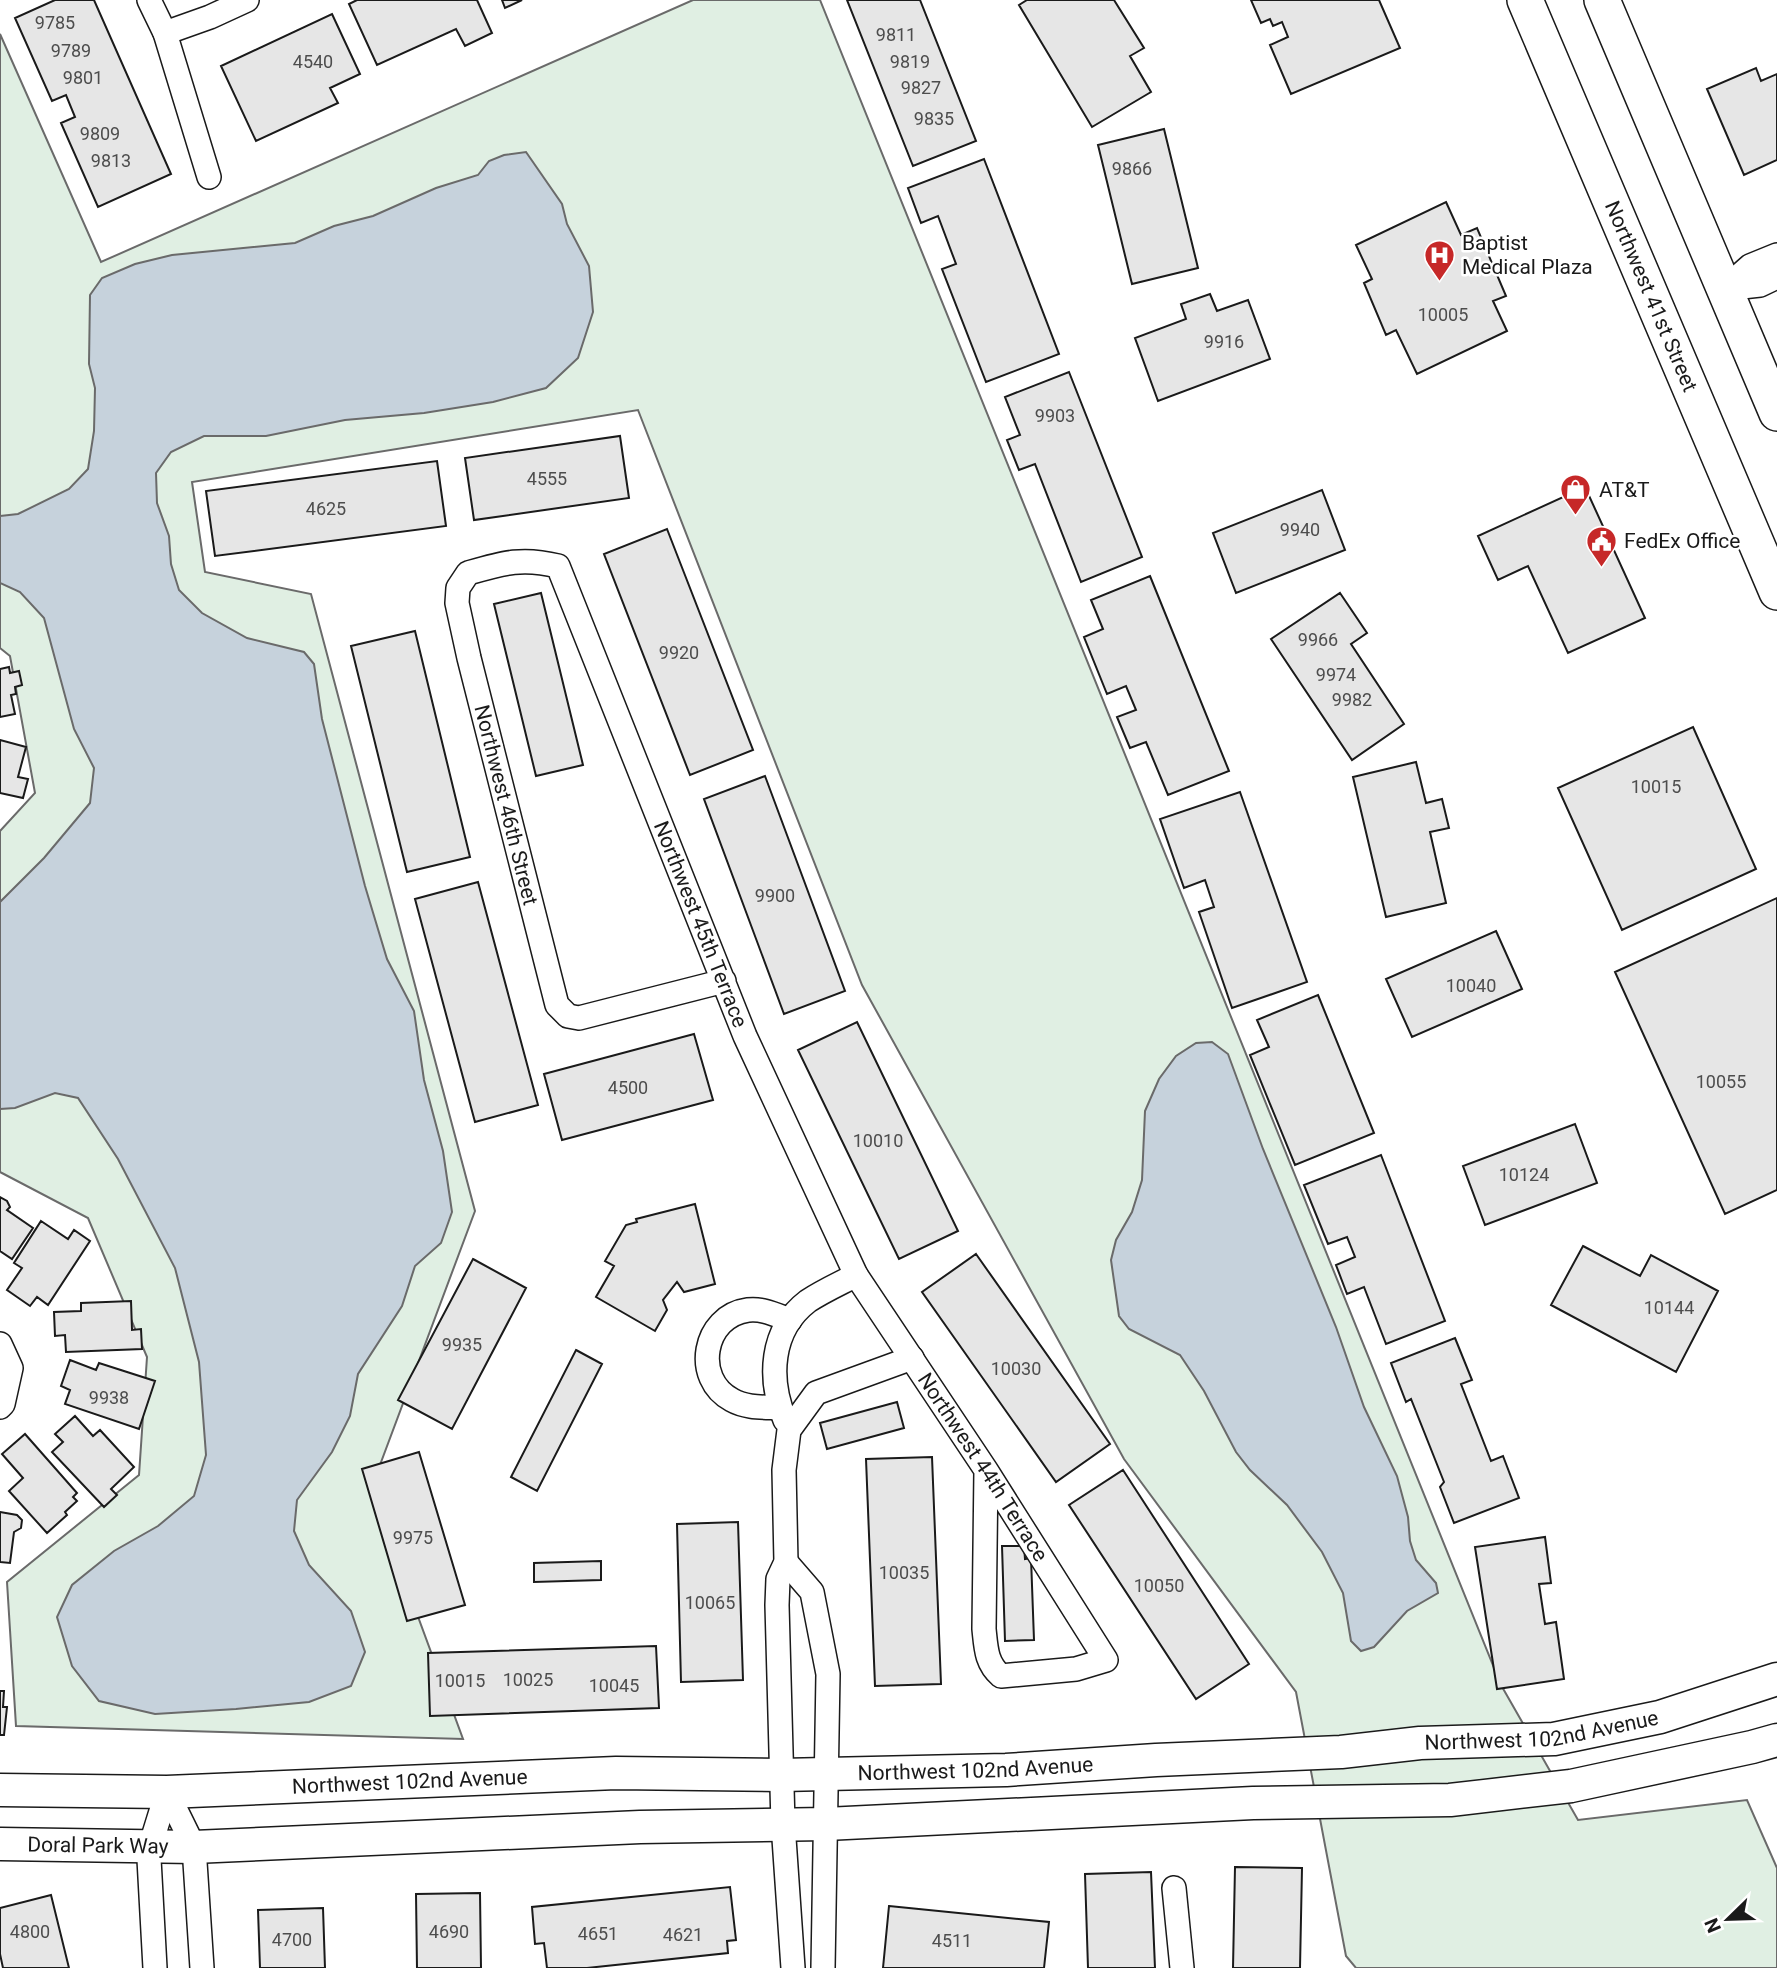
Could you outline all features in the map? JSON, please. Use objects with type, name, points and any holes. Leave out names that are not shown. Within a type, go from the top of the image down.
[{"type":"main road","name":"Northwest 41st Street","points":[[1525,0],[1777,592]]},
{"type":"main road","points":[[1602,0],[1777,413]]},
{"type":"street","points":[[149,0],[165,33],[209,177]]},
{"type":"street","points":[[165,33],[247,0]]},
{"type":"street","points":[[1724,289],[1750,266],[1777,255]]},
{"type":"street","points":[[1724,289],[1760,285],[1777,277]]},
{"type":"street","name":"Northwest 46th Street","points":[[558,566],[536,561],[506,562],[468,573],[458,588],[457,603],[556,1005],[568,1016],[579,1018],[723,981]]},
{"type":"street","name":"Northwest 45th Terrace","points":[[558,566],[745,1036],[856,1275]]},
{"type":"street","points":[[789,1430],[780,1408],[775,1383],[778,1340],[790,1320],[808,1302],[856,1275]]},
{"type":"street","name":"Northwest 44th Terrace","points":[[856,1275],[986,1470],[1106,1660],[1076,1669],[1001,1676],[991,1668],[984,1629],[986,1470]]},
{"type":"street","points":[[780,1408],[747,1405],[731,1400],[718,1389],[709,1375],[706,1358],[709,1342],[717,1327],[730,1316],[746,1310],[762,1310],[790,1320]]},
{"type":"street","points":[[0,1344],[11,1368],[3,1404],[0,1406]]},
{"type":"street","points":[[793,1968],[783,1824],[777,1605],[778,1579],[786,1562],[784,1469],[789,1430],[816,1393],[912,1358]]},
{"type":"street","points":[[786,1562],[812,1592],[828,1674],[823,1968]]},
{"type":"street","name":"Northwest 102nd Avenue","points":[[0,1790],[167,1792],[616,1773],[781,1775],[1006,1770],[1341,1752],[1420,1743],[1554,1739],[1660,1717],[1777,1679]]},
{"type":"street","points":[[194,1847],[639,1827],[826,1824],[1253,1803],[1450,1800],[1572,1786],[1777,1740]]},
{"type":"street","points":[[167,1792],[194,1847],[202,1968]]},
{"type":"street","points":[[155,1968],[149,1859],[150,1847],[167,1792]]},
{"type":"street","name":"Doral Park Way","points":[[0,1844],[194,1847]]},
{"type":"street","points":[[1174,1888],[1182,1968]]},
{"type":"green space","points":[[693,0],[820,0],[1501,1685],[1578,1820],[1747,1800],[1777,1868],[1777,1968],[1356,1968],[1346,1956],[1296,1692],[1124,1459],[862,985],[638,410],[192,482],[205,572],[311,594],[475,1211],[371,1489],[463,1739],[16,1726],[7,1582],[139,1475],[147,1357],[88,1218],[0,1172],[0,831],[35,793],[10,656],[0,648],[0,34],[101,262]]},
{"type":"shaded area","points":[[526,152],[562,204],[567,224],[589,266],[593,312],[578,358],[546,388],[493,402],[424,413],[345,420],[266,436],[204,436],[171,452],[156,473],[157,503],[169,536],[171,564],[179,590],[202,613],[247,638],[304,652],[314,664],[322,719],[365,886],[387,959],[414,1011],[424,1080],[443,1151],[452,1212],[441,1243],[415,1266],[402,1306],[358,1374],[350,1416],[332,1452],[297,1500],[294,1531],[309,1565],[351,1611],[365,1652],[351,1686],[309,1702],[155,1714],[99,1701],[72,1666],[57,1617],[72,1585],[114,1551],[158,1526],[194,1496],[206,1455],[199,1362],[175,1268],[118,1159],[78,1098],[55,1093],[15,1108],[0,1109],[0,902],[44,858],[90,803],[94,768],[74,729],[44,618],[20,592],[0,583],[0,516],[18,514],[69,489],[88,469],[94,431],[95,388],[89,364],[90,295],[102,278],[135,264],[172,255],[295,243],[334,226],[373,216],[436,188],[478,175],[489,161],[504,155]]},
{"type":"shaded area","points":[[1212,1042],[1228,1054],[1263,1149],[1336,1327],[1364,1407],[1397,1476],[1416,1560],[1436,1583],[1438,1593],[1407,1611],[1374,1647],[1361,1651],[1351,1641],[1343,1593],[1322,1552],[1287,1505],[1250,1470],[1236,1452],[1204,1391],[1180,1355],[1129,1329],[1119,1316],[1111,1260],[1116,1240],[1132,1212],[1142,1180],[1145,1111],[1159,1079],[1176,1056],[1196,1043]]},
{"type":"building","points":[[55,0],[94,0],[171,174],[98,207],[61,123],[75,117],[66,95],[52,101],[15,18]]},
{"type":"building","points":[[357,0],[477,0],[492,33],[465,46],[456,29],[377,65],[349,4]]},
{"type":"building","points":[[502,0],[522,0],[505,8]]},
{"type":"building","points":[[847,0],[920,0],[976,141],[913,166]]},
{"type":"building","points":[[1027,0],[1114,0],[1144,48],[1130,56],[1151,92],[1092,127],[1019,5]]},
{"type":"building","points":[[1251,0],[1379,0],[1400,48],[1291,94],[1270,45],[1288,37],[1282,22],[1273,26],[1270,19],[1261,23]]},
{"type":"building","points":[[332,14],[360,74],[330,88],[338,103],[256,141],[221,66]]},
{"type":"building","points":[[1756,68],[1761,81],[1777,74],[1777,160],[1744,175],[1707,89]]},
{"type":"building","points":[[1164,129],[1198,268],[1132,284],[1098,145]]},
{"type":"building","points":[[984,159],[1059,354],[986,382],[942,269],[956,264],[938,216],[921,223],[908,188]]},
{"type":"building","points":[[1446,202],[1461,235],[1477,228],[1506,296],[1493,301],[1507,331],[1417,374],[1396,330],[1386,335],[1364,283],[1372,279],[1356,245]]},
{"type":"building","points":[[1210,294],[1217,311],[1248,300],[1270,359],[1158,401],[1135,338],[1186,319],[1181,304]]},
{"type":"building","points":[[1069,372],[1142,557],[1081,582],[1035,464],[1019,470],[1007,440],[1020,435],[1005,397]]},
{"type":"building","points":[[620,436],[629,498],[474,520],[465,458]]},
{"type":"building","points":[[437,461],[446,526],[215,556],[206,491]]},
{"type":"building","points":[[1585,487],[1645,618],[1568,653],[1528,566],[1498,580],[1478,536]]},
{"type":"building","points":[[1322,490],[1345,550],[1236,593],[1213,533]]},
{"type":"building","points":[[667,529],[753,750],[690,775],[604,554]]},
{"type":"building","points":[[1150,576],[1229,771],[1168,795],[1146,742],[1130,748],[1117,717],[1136,710],[1126,686],[1107,694],[1084,637],[1103,629],[1091,600]]},
{"type":"building","points":[[541,593],[583,765],[536,776],[494,604]]},
{"type":"building","points":[[1340,593],[1367,633],[1351,644],[1404,724],[1352,760],[1271,639]]},
{"type":"building","points":[[415,631],[470,857],[407,872],[351,646]]},
{"type":"building","points":[[9,667],[10,673],[19,671],[22,685],[15,687],[16,694],[11,695],[15,714],[0,717],[0,669]]},
{"type":"building","points":[[1693,727],[1756,869],[1622,930],[1558,788]]},
{"type":"building","points":[[0,740],[26,747],[18,777],[28,779],[23,798],[0,793]]},
{"type":"building","points":[[1416,762],[1426,803],[1442,799],[1449,828],[1430,832],[1446,903],[1386,917],[1353,777]]},
{"type":"building","points":[[765,776],[845,991],[784,1014],[704,799]]},
{"type":"building","points":[[1240,792],[1307,982],[1232,1008],[1199,912],[1214,907],[1205,880],[1184,888],[1160,819]]},
{"type":"building","points":[[478,882],[538,1105],[475,1122],[415,899]]},
{"type":"building","points":[[1777,898],[1777,1190],[1725,1214],[1615,972]]},
{"type":"building","points":[[1496,931],[1522,989],[1412,1037],[1386,979]]},
{"type":"building","points":[[1318,995],[1374,1133],[1295,1165],[1250,1055],[1269,1047],[1257,1020]]},
{"type":"building","points":[[857,1022],[958,1231],[899,1259],[798,1050]]},
{"type":"building","points":[[694,1034],[713,1100],[562,1140],[544,1074]]},
{"type":"building","points":[[1575,1124],[1597,1183],[1485,1225],[1463,1166]]},
{"type":"building","points":[[1381,1155],[1445,1321],[1386,1344],[1364,1287],[1347,1294],[1336,1265],[1355,1257],[1347,1237],[1328,1244],[1304,1185]]},
{"type":"building","points":[[0,1197],[7,1201],[10,1207],[7,1210],[33,1228],[12,1259],[0,1251]]},
{"type":"building","points":[[695,1204],[715,1284],[684,1292],[677,1282],[663,1300],[667,1310],[655,1331],[596,1297],[614,1266],[605,1261],[626,1225],[637,1222],[636,1219]]},
{"type":"building","points":[[41,1221],[68,1239],[74,1230],[90,1241],[48,1305],[37,1297],[30,1306],[7,1290],[22,1268],[14,1263]]},
{"type":"building","points":[[1583,1246],[1640,1276],[1651,1255],[1718,1291],[1676,1372],[1551,1305]]},
{"type":"building","points":[[976,1254],[1110,1444],[1056,1482],[922,1292]]},
{"type":"building","points":[[473,1259],[526,1288],[452,1429],[398,1400]]},
{"type":"building","points":[[131,1301],[132,1330],[141,1329],[142,1349],[66,1352],[65,1335],[55,1336],[54,1312],[81,1311],[81,1303]]},
{"type":"building","points":[[1455,1338],[1472,1380],[1461,1384],[1491,1461],[1503,1456],[1519,1498],[1454,1523],[1440,1487],[1444,1482],[1411,1399],[1406,1402],[1391,1363]]},
{"type":"building","points":[[576,1350],[602,1364],[537,1491],[511,1477]]},
{"type":"building","points":[[70,1360],[96,1370],[99,1363],[155,1381],[139,1429],[65,1404],[70,1390],[61,1386]]},
{"type":"building","points":[[897,1402],[904,1428],[827,1449],[820,1423]]},
{"type":"building","points":[[75,1416],[93,1436],[100,1430],[134,1467],[111,1489],[117,1495],[104,1507],[52,1452],[63,1442],[55,1434]]},
{"type":"building","points":[[25,1434],[77,1493],[73,1497],[77,1501],[65,1512],[67,1515],[47,1533],[9,1491],[23,1478],[2,1454]]},
{"type":"building","points":[[419,1452],[465,1605],[407,1621],[362,1469]]},
{"type":"building","points":[[932,1457],[941,1684],[875,1686],[866,1459]]},
{"type":"building","points":[[1123,1470],[1249,1664],[1196,1699],[1069,1505]]},
{"type":"building","points":[[0,1512],[17,1515],[22,1520],[21,1528],[14,1532],[10,1563],[0,1562]]},
{"type":"building","points":[[738,1522],[743,1680],[681,1682],[677,1524]]},
{"type":"building","points":[[1545,1537],[1551,1583],[1539,1584],[1545,1624],[1556,1622],[1564,1679],[1497,1689],[1475,1547]]},
{"type":"building","points":[[1002,1546],[1024,1546],[1025,1559],[1031,1558],[1034,1640],[1005,1641]]},
{"type":"building","points":[[601,1561],[601,1580],[534,1582],[534,1563]]},
{"type":"building","points":[[656,1646],[659,1708],[430,1716],[428,1653]]},
{"type":"building","points":[[0,1691],[4,1691],[3,1707],[7,1707],[4,1735],[0,1735]]},
{"type":"building","points":[[1235,1867],[1302,1868],[1300,1968],[1233,1968]]},
{"type":"building","points":[[1151,1872],[1155,1968],[1088,1968],[1085,1874]]},
{"type":"building","points":[[730,1887],[736,1940],[727,1941],[728,1953],[587,1968],[547,1968],[544,1943],[535,1944],[532,1907]]},
{"type":"building","points":[[480,1893],[481,1968],[417,1968],[416,1894]]},
{"type":"building","points":[[51,1895],[69,1968],[3,1968],[0,1954],[0,1908]]},
{"type":"building","points":[[889,1906],[1049,1922],[1044,1968],[883,1968]]},
{"type":"building","points":[[323,1908],[325,1968],[260,1968],[258,1910]]},
{"type":"place","name":"Baptist Medical Plaza","points":[[1439,282]]},
{"type":"place","name":"AT&T","points":[[1576,517]]},
{"type":"place","name":"FedEx Office","points":[[1601,568]]}]
